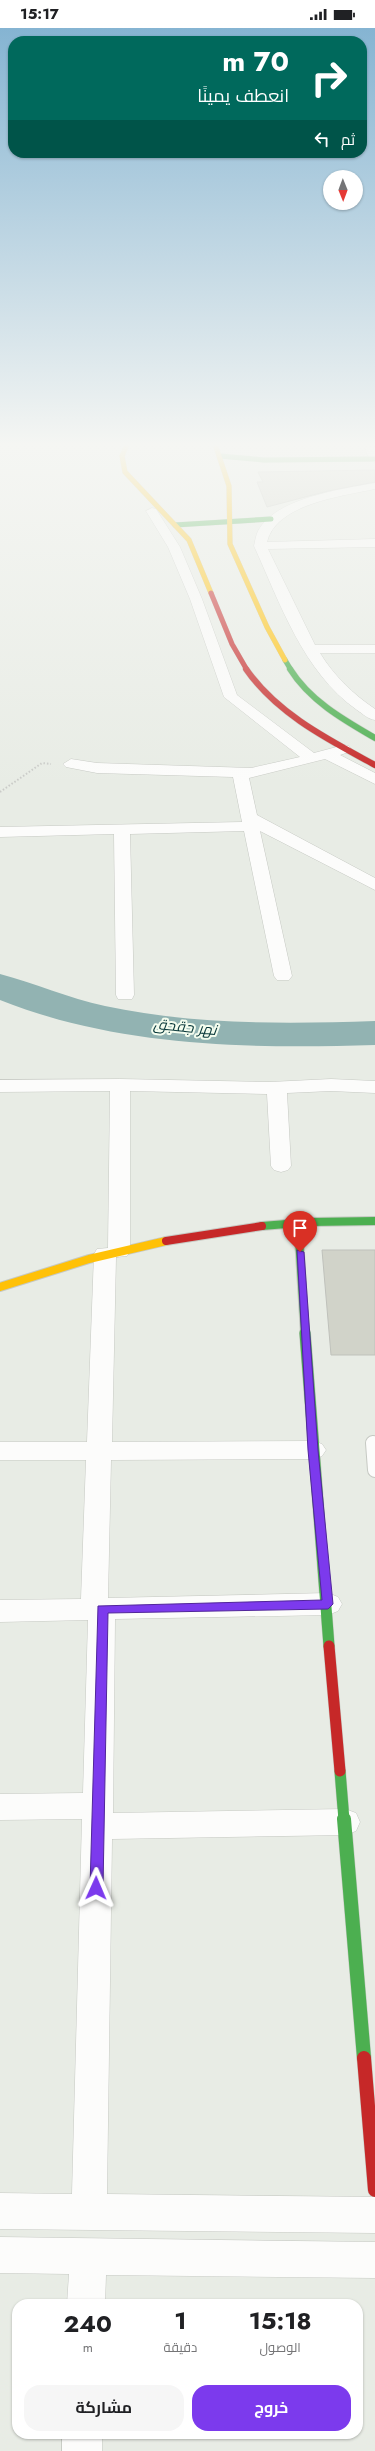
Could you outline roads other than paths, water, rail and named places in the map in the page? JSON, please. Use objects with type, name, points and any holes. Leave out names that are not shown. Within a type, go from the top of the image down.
[{"type":"main road","points":[[198,560],[226,628],[248,672],[274,701],[288,712],[344,749],[375,766]]},
{"type":"main road","points":[[236,560],[287,665],[311,695],[340,718],[375,738]]},
{"type":"main road","points":[[0,1287],[112,1252],[184,1237],[298,1222],[375,1221]]},
{"type":"main road","points":[[298,1222],[313,1450],[328,1604],[375,2190]]},
{"type":"street","points":[[179,560],[231,697],[311,758]]},
{"type":"street","points":[[267,560],[310,649],[320,666],[344,694],[375,716]]},
{"type":"street","points":[[310,649],[375,649]]},
{"type":"street","points":[[71,764],[97,768],[240,773],[261,772],[344,749]]},
{"type":"street","points":[[326,754],[375,779]]},
{"type":"street","points":[[240,773],[256,823],[283,976]]},
{"type":"street","points":[[0,832],[122,829],[256,823],[375,885]]},
{"type":"street","points":[[122,829],[125,995]]},
{"type":"street","points":[[0,1086],[120,1085],[277,1088],[331,1085],[375,1087]]},
{"type":"street","points":[[89,2212],[98,1816],[99,1451],[112,1252],[120,1085]]},
{"type":"street","points":[[277,1088],[282,1166]]},
{"type":"street","points":[[0,1451],[313,1450]]},
{"type":"street","points":[[0,1611],[328,1604]]},
{"type":"street","points":[[0,1807],[98,1816],[345,1822]]},
{"type":"street","points":[[0,2211],[375,2215]]},
{"type":"street","points":[[0,2255],[375,2260]]},
{"type":"street","points":[[86,2299],[88,2256]]},
{"type":"street","points":[[82,2439],[82,2451]]},
{"type":"lane","points":[[373,1443],[375,1470]]},
{"type":"waterway","name":"نهر جقجق","points":[[0,986],[34,999],[106,1018],[182,1029],[298,1035],[375,1033]]}]
